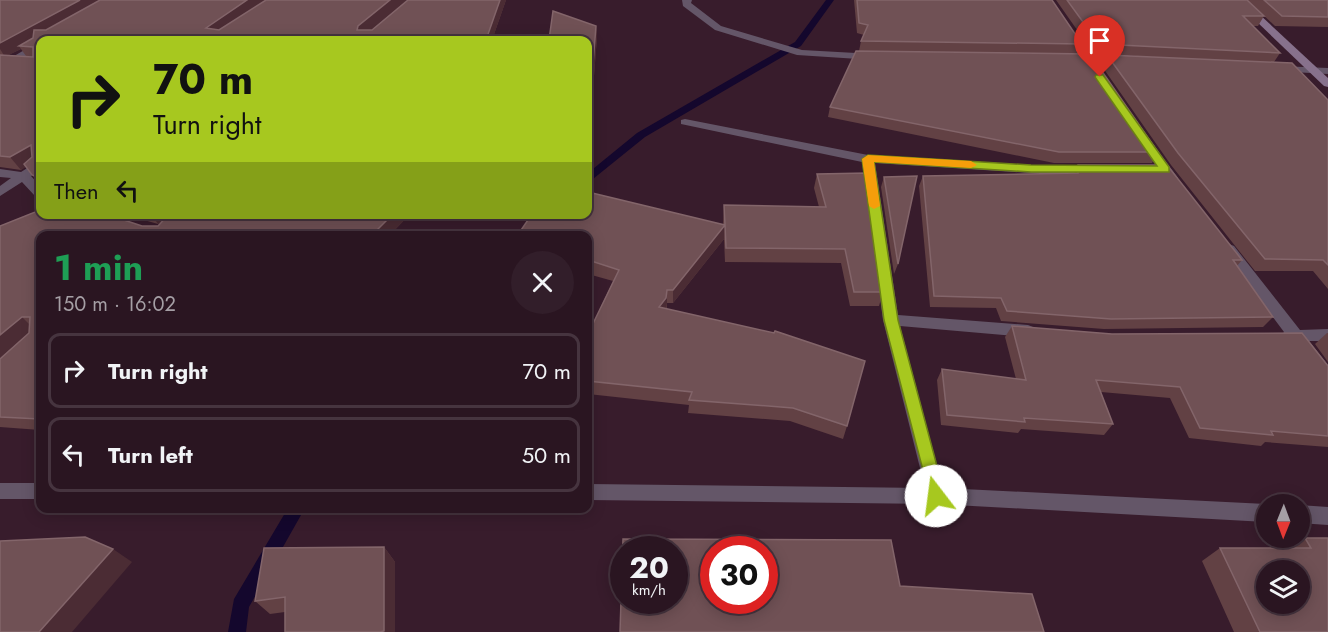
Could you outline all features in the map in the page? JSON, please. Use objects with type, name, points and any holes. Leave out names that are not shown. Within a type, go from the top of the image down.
[{"type":"street","points":[[687,0],[686,4],[718,28],[801,53],[883,57]]},
{"type":"street","points":[[1239,0],[1328,84]]},
{"type":"street","points":[[3,62],[36,46]]},
{"type":"street","points":[[1064,58],[1084,54],[1132,61]]},
{"type":"street","points":[[1084,54],[1100,77]]},
{"type":"street","points":[[3,62],[29,63]]},
{"type":"street","points":[[1269,69],[1328,71]]},
{"type":"street","points":[[685,122],[868,159],[1031,168],[1109,169]]},
{"type":"street","points":[[1139,132],[1160,169],[1180,188]]},
{"type":"street","points":[[868,159],[891,320],[936,496]]},
{"type":"street","points":[[0,192],[36,167]]},
{"type":"street","points":[[0,173],[23,176],[36,189]]},
{"type":"street","points":[[1216,234],[1328,377]]},
{"type":"street","points":[[891,320],[1044,333]]},
{"type":"street","points":[[1274,336],[1328,335]]},
{"type":"street","points":[[0,490],[36,491]]},
{"type":"street","points":[[592,492],[936,496],[1256,512]]},
{"type":"street","points":[[1310,515],[1328,516]]},
{"type":"building","points":[[0,0],[80,0],[0,43]]},
{"type":"building","points":[[100,0],[247,0],[206,28],[219,30],[266,0],[390,0],[358,26],[357,30],[372,30],[408,0],[500,0],[487,36],[36,36],[36,176],[32,175],[24,164],[32,157],[31,145],[10,157],[0,156],[0,55],[33,57],[33,47],[19,46],[33,38],[34,30],[46,30]]},
{"type":"building","points":[[857,0],[1052,0],[1082,44],[861,41],[868,25],[859,23]]},
{"type":"building","points":[[1067,0],[1247,0],[1264,16],[1243,16],[1280,53],[1099,44]]},
{"type":"building","points":[[1264,0],[1328,0],[1328,17],[1282,16]]},
{"type":"building","points":[[553,11],[596,26],[592,76],[592,36],[550,36]]},
{"type":"building","points":[[856,51],[1090,54],[1158,152],[1059,152],[830,107]]},
{"type":"building","points":[[1107,55],[1292,63],[1328,100],[1328,265],[1323,260],[1265,259],[1178,153]]},
{"type":"building","points":[[1078,165],[1167,165],[1242,260],[1233,260],[1273,317],[1111,319],[1007,311],[1001,298],[934,296],[923,176],[1078,173]]},
{"type":"building","points":[[867,173],[883,292],[854,292],[845,249],[726,248],[724,205],[826,207],[817,174]]},
{"type":"building","points":[[917,176],[898,264],[884,177]]},
{"type":"building","points":[[592,193],[725,225],[673,290],[667,290],[666,298],[659,307],[774,333],[775,331],[865,361],[847,426],[793,408],[689,400],[692,392],[592,381],[592,326],[619,270],[592,261],[592,231],[520,231],[529,219],[592,219]]},
{"type":"building","points":[[36,212],[36,219],[121,219],[142,226],[158,226],[164,219],[388,219],[376,231],[36,231],[36,419],[0,417],[0,359],[29,333],[30,317],[22,317],[0,335],[0,226]]},
{"type":"building","points":[[1012,326],[1112,334],[1302,333],[1328,366],[1328,436],[1271,431],[1273,435],[1200,428],[1180,387],[1096,380],[1113,424],[1024,418],[1025,422],[947,415],[942,369],[1026,380]]},
{"type":"building","points":[[85,537],[113,549],[39,632],[0,632],[0,541]]},
{"type":"building","points":[[1310,538],[1328,538],[1328,632],[1260,632],[1220,548],[1310,548]]},
{"type":"building","points":[[688,539],[700,539],[700,614],[778,614],[778,540],[891,540],[900,586],[1032,594],[1044,632],[620,632],[621,614],[688,614]]},
{"type":"building","points":[[384,547],[384,631],[285,632],[285,597],[255,601],[264,548]]},
{"type":"waterway","points":[[592,176],[641,135],[798,44],[830,0]]},
{"type":"waterway","points":[[237,632],[240,605],[294,513]]},
{"type":"slow traffic","points":[[874,206],[868,159],[971,165]]},
{"type":"route","points":[[936,496],[891,320],[868,159],[1031,168],[1165,169],[1100,77]]}]
